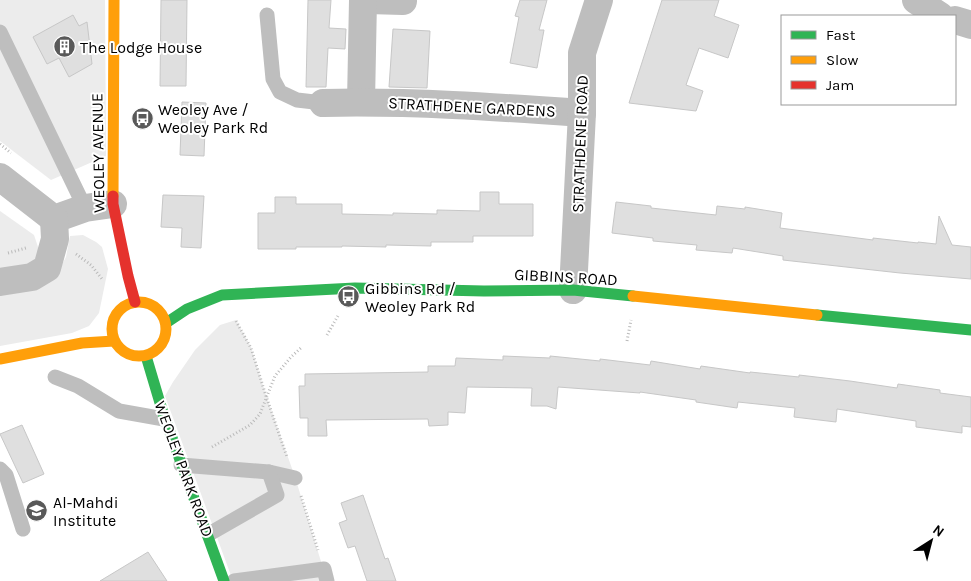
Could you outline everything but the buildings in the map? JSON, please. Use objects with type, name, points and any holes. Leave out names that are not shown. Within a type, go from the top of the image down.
[{"type":"street","name":"WEOLEY AVENUE","points":[[114,0],[112,204],[135,302]]},
{"type":"street","points":[[361,102],[363,0]]},
{"type":"street","points":[[368,0],[403,1]]},
{"type":"street","name":"STRATHDENE ROAD","points":[[573,290],[582,113],[582,53],[599,0]]},
{"type":"street","points":[[916,0],[938,15]]},
{"type":"street","points":[[956,20],[971,25]]},
{"type":"street","name":"STRATHDENE GARDENS","points":[[323,103],[361,102],[486,106],[582,113]]},
{"type":"street","points":[[0,176],[54,229]]},
{"type":"street","points":[[0,282],[32,276],[47,268],[54,229],[85,208],[112,204]]},
{"type":"street","name":"GIBBINS ROAD","points":[[166,323],[187,310],[222,295],[355,288],[573,290],[971,330]]},
{"type":"street","points":[[135,302],[143,302],[158,309],[166,323],[167,332],[165,340],[154,353],[146,356],[131,356],[124,352],[114,341],[112,332],[112,324],[120,309],[127,304],[135,302]]},
{"type":"street","points":[[0,359],[82,343],[114,341]]},
{"type":"street","name":"WEOLEY PARK ROAD","points":[[146,356],[164,419],[224,581]]},
{"type":"lane","points":[[267,15],[273,79],[280,92],[297,100],[323,103]]},
{"type":"lane","points":[[0,32],[85,208]]},
{"type":"lane","points":[[55,377],[78,386],[120,411],[164,419]]},
{"type":"lane","points":[[181,465],[269,472],[295,478]]},
{"type":"lane","points":[[0,469],[6,475],[23,529]]},
{"type":"lane","points":[[208,534],[277,494],[269,472]]},
{"type":"lane","points":[[234,581],[326,575]]},
{"type":"path","points":[[54,229],[91,265],[101,279],[109,281]]},
{"type":"path","points":[[233,316],[251,348],[326,575]]},
{"type":"path","points":[[181,465],[250,425],[260,414],[275,376],[291,356],[302,348]]},
{"type":"shaded area","points":[[0,0],[105,0],[106,156],[51,180],[0,141]]},
{"type":"shaded area","points":[[0,211],[34,235],[40,253],[30,265],[0,270]]},
{"type":"shaded area","points":[[83,235],[102,247],[108,269],[99,313],[89,326],[72,333],[0,346],[0,292],[58,272],[66,257],[70,236]]},
{"type":"shaded area","points":[[236,320],[251,347],[295,477],[327,581],[233,581],[165,396],[195,350],[220,325]]},
{"type":"traffic: fast","points":[[166,323],[187,309],[222,295],[355,288],[484,291],[573,290],[633,296]]},
{"type":"traffic: fast","points":[[817,315],[971,330]]},
{"type":"traffic: fast","points":[[146,356],[163,413],[224,581]]},
{"type":"traffic: slow","points":[[113,196],[114,0]]},
{"type":"traffic: slow","points":[[633,296],[817,315]]},
{"type":"traffic: slow","points":[[134,302],[144,302],[154,306],[162,314],[166,329],[162,344],[154,352],[144,356],[134,356],[124,352],[116,344],[112,334],[112,324],[116,314],[124,306],[134,302]]},
{"type":"traffic: slow","points":[[0,359],[82,343],[114,341]]},
{"type":"traffic: jam","points":[[113,196],[113,204],[135,302]]},
{"type":"place","name":"The Lodge House","points":[[64,47]]},
{"type":"place","name":"Weoley Ave / Weoley Park Rd","points":[[142,118]]},
{"type":"place","name":"Gibbins Rd / Weoley Park Rd","points":[[349,297]]},
{"type":"place","name":"Al-Mahdi Institute","points":[[37,511]]}]
